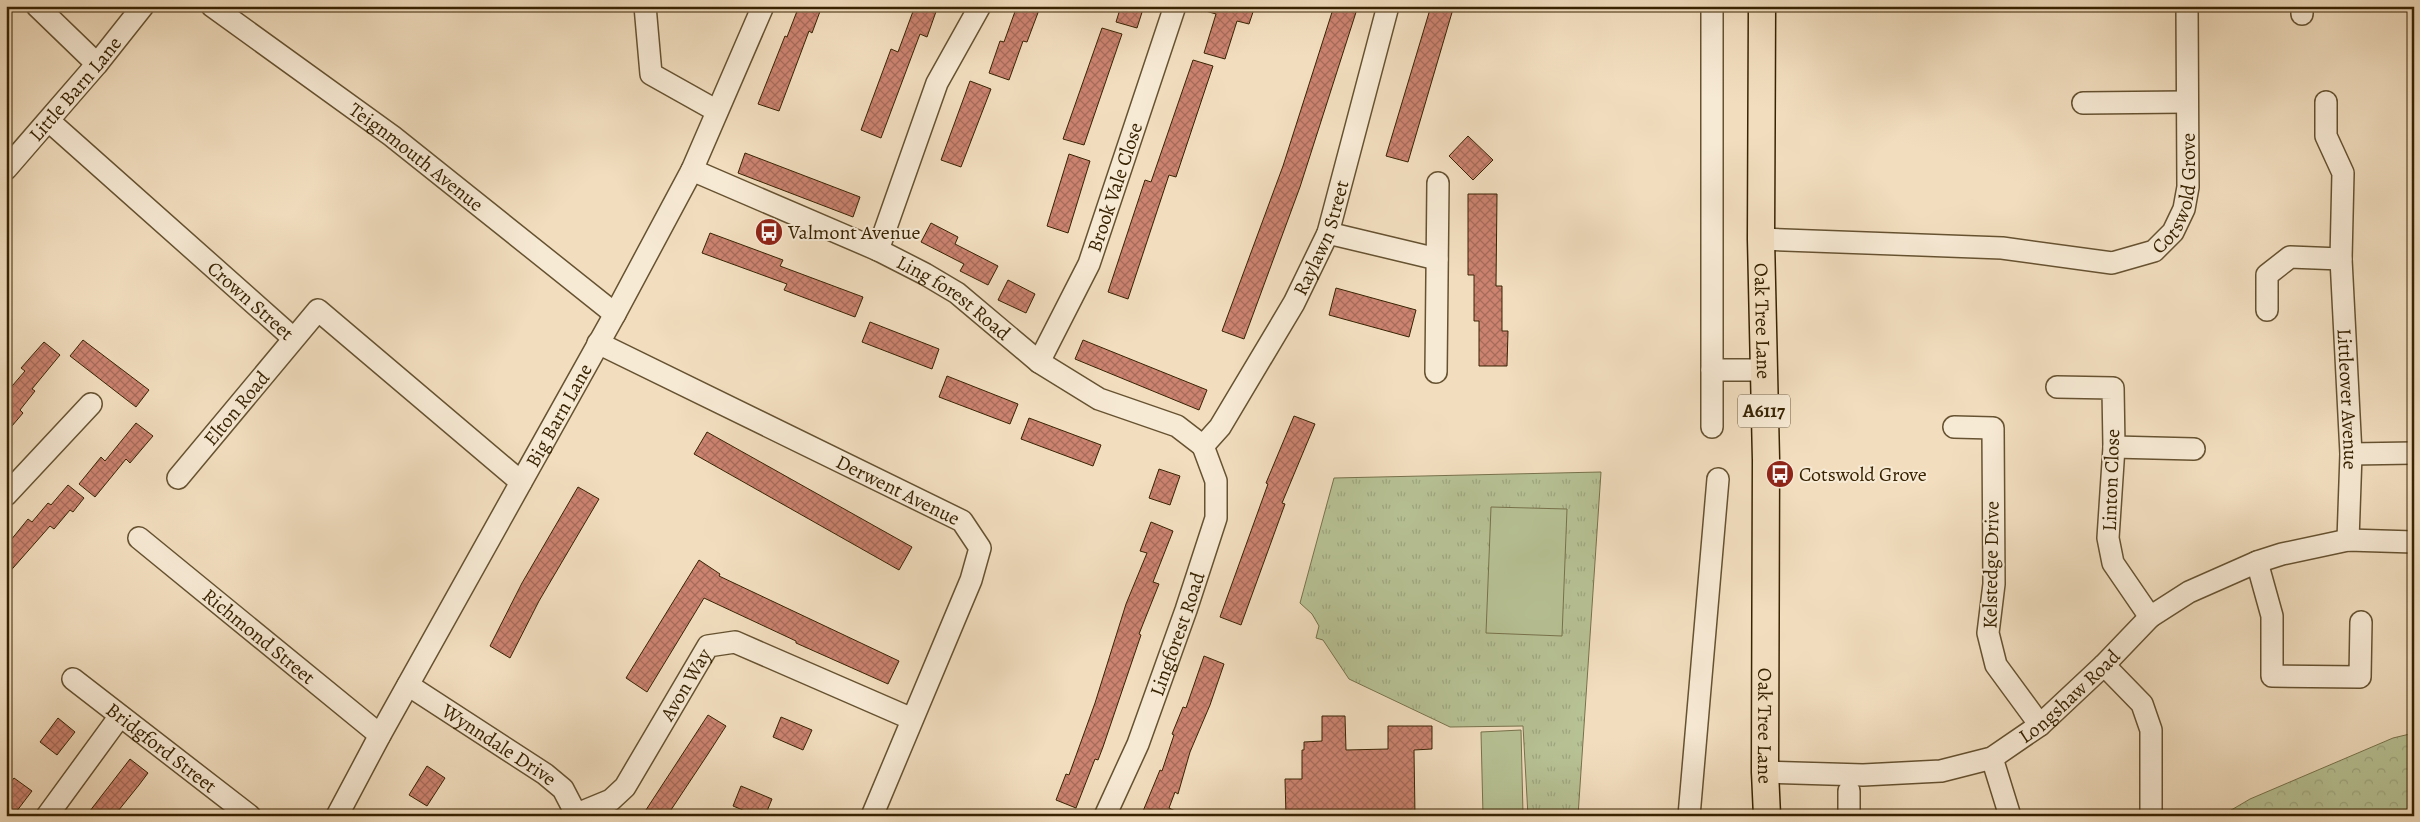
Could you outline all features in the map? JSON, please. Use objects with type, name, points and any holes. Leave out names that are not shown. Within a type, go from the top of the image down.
[{"type":"main road","name":"Oak Tree Lane","points":[[1762,6],[1761,239],[1766,460],[1765,772],[1767,816]]},
{"type":"street","points":[[37,6],[97,64]]},
{"type":"street","name":"Little Barn Lane","points":[[6,169],[97,64],[143,6]]},
{"type":"street","name":"Teignmouth Avenue","points":[[212,6],[392,136],[615,314]]},
{"type":"street","points":[[645,6],[652,74],[717,111]]},
{"type":"street","name":"Big Barn Lane","points":[[337,816],[380,735],[615,314],[692,170],[763,6]]},
{"type":"street","points":[[878,250],[937,83],[980,6]]},
{"type":"street","name":"Brook Vale Close","points":[[1039,362],[1089,264],[1175,6]]},
{"type":"street","name":"Raylawn Street","points":[[1203,446],[1220,427],[1289,311],[1328,233],[1388,6]]},
{"type":"street","points":[[1712,6],[1712,427]]},
{"type":"street","name":"Cotswold Grove","points":[[1761,239],[2002,248],[2112,263],[2154,251],[2173,232],[2184,209],[2188,187],[2190,156],[2186,102],[2189,54],[2187,6]]},
{"type":"street","points":[[2083,103],[2186,102]]},
{"type":"street","name":"Littleover Avenue","points":[[2326,102],[2326,136],[2343,173],[2341,259],[2350,454],[2348,540]]},
{"type":"street","name":"Crown Street","points":[[49,121],[293,338],[318,310],[521,482]]},
{"type":"street","name":"Ling forest Road","points":[[692,170],[878,250],[957,293],[1039,362],[1099,399],[1177,426],[1203,446]]},
{"type":"street","points":[[1436,372],[1438,183]]},
{"type":"street","points":[[1328,233],[1437,259]]},
{"type":"street","points":[[2267,310],[2267,275],[2290,257],[2341,259]]},
{"type":"street","name":"Elton Road","points":[[178,478],[293,338]]},
{"type":"street","name":"Derwent Avenue","points":[[598,343],[962,521],[980,548],[971,580],[872,816]]},
{"type":"street","points":[[1712,370],[1763,370]]},
{"type":"street","name":"Linton Close","points":[[2057,387],[2113,388],[2114,447],[2108,538],[2113,564],[2150,617]]},
{"type":"street","points":[[6,495],[91,404]]},
{"type":"street","name":"Kelstedge Drive","points":[[1954,427],[1993,428],[1994,584],[1988,633],[1996,665],[2040,725]]},
{"type":"street","name":"Lingforest Road","points":[[1105,816],[1138,744],[1186,610],[1216,518],[1216,480],[1203,446]]},
{"type":"street","points":[[2114,447],[2194,449]]},
{"type":"street","points":[[2350,454],[2414,453]]},
{"type":"street","points":[[1688,816],[1718,479]]},
{"type":"street","name":"Richmond Street","points":[[139,538],[380,735]]},
{"type":"street","name":"Longshaw Road","points":[[1765,772],[1863,776],[1941,771],[1992,758],[2040,725],[2104,665],[2150,617],[2189,592],[2257,562],[2282,554],[2348,540],[2414,542]]},
{"type":"street","points":[[2257,562],[2272,616],[2272,676],[2360,677],[2361,622]]},
{"type":"street","name":"Avon Way","points":[[577,815],[611,800],[624,788],[708,646],[735,642],[912,719]]},
{"type":"street","points":[[2104,665],[2142,704],[2151,730],[2151,816]]},
{"type":"street","name":"Bridgford Street","points":[[73,680],[250,816]]},
{"type":"street","name":"Wynndale Drive","points":[[408,685],[545,774],[563,790],[577,815]]},
{"type":"street","points":[[47,816],[120,716]]},
{"type":"street","points":[[1992,758],[2010,816]]},
{"type":"street","points":[[1849,791],[1849,816]]},
{"type":"green space","points":[[1601,472],[1578,816],[1528,816],[1523,726],[1450,727],[1349,679],[1323,640],[1316,638],[1319,626],[1312,614],[1300,603],[1334,478]]},
{"type":"green space","points":[[1491,507],[1567,509],[1562,636],[1486,633]]},
{"type":"green space","points":[[1521,730],[1523,814],[1483,815],[1481,732]]},
{"type":"green space","points":[[2414,733],[2414,816],[2221,816],[2250,799],[2393,738]]},
{"type":"building","points":[[799,6],[822,6],[812,33],[809,31],[779,111],[758,104]]},
{"type":"building","points":[[915,6],[938,6],[927,37],[920,34],[881,138],[861,130],[891,49],[898,52]]},
{"type":"building","points":[[1017,6],[1029,6],[1039,10],[1027,42],[1023,41],[1009,80],[989,73],[1000,41],[1004,42]]},
{"type":"building","points":[[1121,6],[1144,6],[1137,28],[1116,22]]},
{"type":"building","points":[[1202,6],[1255,6],[1249,24],[1237,21],[1225,59],[1204,53],[1216,14],[1202,10]]},
{"type":"building","points":[[1334,6],[1358,6],[1300,187],[1244,339],[1222,331],[1283,166]]},
{"type":"building","points":[[1431,6],[1453,9],[1408,162],[1386,156]]},
{"type":"building","points":[[1102,28],[1122,34],[1084,145],[1063,139]]},
{"type":"building","points":[[1193,60],[1213,66],[1176,177],[1169,175],[1128,299],[1108,292],[1145,180],[1151,182]]},
{"type":"building","points":[[970,81],[991,89],[961,167],[941,160]]},
{"type":"building","points":[[1468,136],[1493,160],[1473,180],[1449,156]]},
{"type":"building","points":[[745,153],[860,197],[853,217],[738,173]]},
{"type":"building","points":[[1069,154],[1090,161],[1068,233],[1047,226]]},
{"type":"building","points":[[1468,194],[1497,194],[1496,286],[1502,286],[1502,331],[1508,331],[1507,366],[1479,366],[1479,321],[1474,321],[1474,275],[1468,275]]},
{"type":"building","points":[[931,223],[958,237],[955,244],[998,266],[988,285],[960,271],[964,264],[921,242]]},
{"type":"building","points":[[710,233],[783,260],[780,266],[863,297],[855,317],[784,290],[787,284],[702,253]]},
{"type":"building","points":[[1008,280],[1035,294],[1026,313],[998,300]]},
{"type":"building","points":[[1336,288],[1416,310],[1409,337],[1329,315]]},
{"type":"building","points":[[870,322],[939,349],[932,369],[862,342]]},
{"type":"building","points":[[83,340],[149,390],[136,407],[70,356]]},
{"type":"building","points":[[1083,340],[1207,390],[1199,410],[1075,359]]},
{"type":"building","points":[[44,342],[60,355],[32,389],[35,391],[20,410],[23,413],[6,433],[6,393],[25,371],[21,368]]},
{"type":"building","points":[[947,376],[1018,404],[1010,424],[939,397]]},
{"type":"building","points":[[1294,416],[1315,424],[1282,503],[1285,504],[1241,625],[1220,617],[1268,484],[1266,483]]},
{"type":"building","points":[[1029,418],[1101,445],[1093,466],[1021,439]]},
{"type":"building","points":[[136,423],[153,436],[130,463],[126,459],[95,497],[79,484],[101,457],[105,461]]},
{"type":"building","points":[[707,432],[912,547],[899,570],[694,454]]},
{"type":"building","points":[[1159,469],[1180,476],[1170,505],[1149,498]]},
{"type":"building","points":[[68,485],[84,498],[73,512],[70,510],[54,529],[50,526],[6,576],[6,546],[28,519],[32,522],[48,503],[51,505]]},
{"type":"building","points":[[578,487],[599,499],[539,601],[510,658],[490,646],[522,583]]},
{"type":"building","points":[[1151,522],[1173,531],[1153,582],[1159,584],[1139,634],[1141,635],[1103,747],[1098,760],[1095,759],[1076,808],[1056,800],[1066,774],[1069,775],[1095,703],[1126,604],[1147,553],[1140,551]]},
{"type":"building","points":[[699,560],[720,574],[719,576],[899,661],[888,684],[796,643],[796,641],[704,598],[647,692],[626,678]]},
{"type":"building","points":[[1204,656],[1224,664],[1210,705],[1190,752],[1178,794],[1175,792],[1169,808],[1185,816],[1141,816],[1160,770],[1162,771],[1174,735],[1172,734],[1183,707],[1186,708]]},
{"type":"building","points":[[708,715],[726,726],[708,754],[667,816],[642,816]]},
{"type":"building","points":[[1322,716],[1345,716],[1346,750],[1388,749],[1388,726],[1432,726],[1432,749],[1414,750],[1415,816],[1286,816],[1285,779],[1302,779],[1302,750],[1304,750],[1304,742],[1322,741]]},
{"type":"building","points":[[781,717],[812,730],[803,750],[773,737]]},
{"type":"building","points":[[58,718],[75,732],[57,755],[40,742]]},
{"type":"building","points":[[130,759],[148,773],[139,785],[114,816],[86,816]]},
{"type":"building","points":[[427,766],[445,778],[427,806],[409,795]]},
{"type":"building","points":[[14,778],[32,791],[13,816],[6,816],[6,788]]},
{"type":"building","points":[[741,786],[772,799],[765,816],[757,816],[733,806]]},
{"type":"place","name":"Valmont Avenue","points":[[769,232]]},
{"type":"place","name":"Cotswold Grove","points":[[1780,474]]}]
